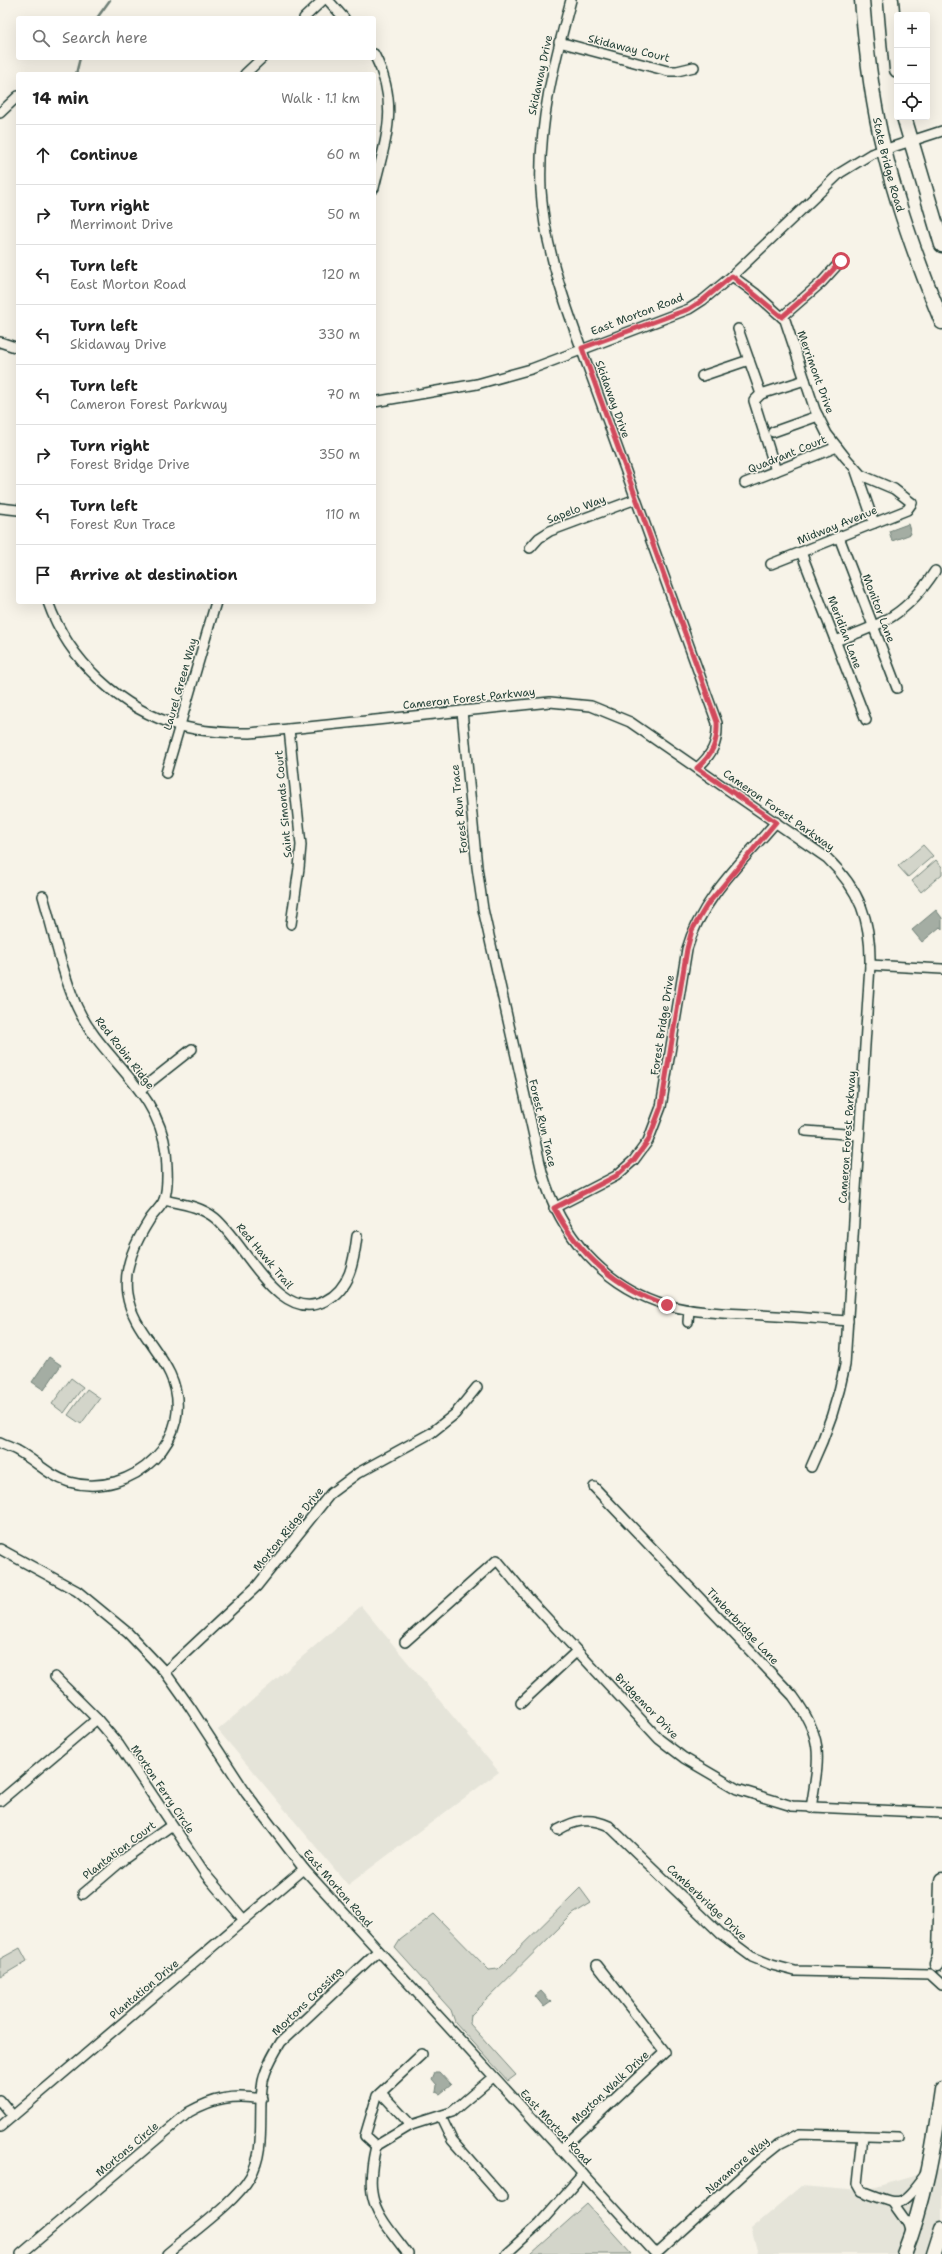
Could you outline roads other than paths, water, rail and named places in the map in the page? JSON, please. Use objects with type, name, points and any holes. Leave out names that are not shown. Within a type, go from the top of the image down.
[{"type":"highway","name":"State Bridge Road","points":[[862,0],[872,83],[883,149],[915,253],[942,322]]},
{"type":"highway","points":[[891,0],[895,48]]},
{"type":"highway","points":[[905,120],[942,245]]},
{"type":"highway","points":[[933,1969],[940,1956],[942,1880]]},
{"type":"highway","points":[[904,2254],[911,2237],[927,2172],[942,2090]]},
{"type":"highway","points":[[934,2254],[941,2235]]},
{"type":"street","points":[[306,16],[323,0]]},
{"type":"street","points":[[328,0],[342,16]]},
{"type":"street","name":"Skidaway Drive","points":[[570,0],[549,84],[543,119],[540,155],[541,192],[553,259],[582,348],[717,722],[718,735],[715,748],[708,759],[697,768]]},
{"type":"street","name":"Skidaway Court","points":[[559,42],[668,71],[677,71],[694,66]]},
{"type":"street","points":[[376,58],[382,69],[388,88],[390,106],[389,126],[376,180]]},
{"type":"street","points":[[247,72],[260,60]]},
{"type":"street","points":[[0,113],[16,98]]},
{"type":"street","name":"East Morton Road","points":[[376,402],[477,384],[531,369],[582,348],[689,309],[703,300],[732,276],[840,173],[871,154],[883,149],[911,142],[942,131]]},
{"type":"street","points":[[732,276],[782,317],[822,282],[841,261]]},
{"type":"street","name":"Merrimont Drive","points":[[782,317],[818,416],[837,447],[861,475],[894,489],[907,498],[912,506]]},
{"type":"street","points":[[738,329],[761,394]]},
{"type":"street","points":[[0,342],[16,347]]},
{"type":"street","points":[[702,376],[749,360]]},
{"type":"street","points":[[776,471],[754,401],[761,394],[805,380]]},
{"type":"street","points":[[773,432],[818,416]]},
{"type":"street","name":"Quadrant Court","points":[[745,484],[837,447]]},
{"type":"street","points":[[856,469],[874,523]]},
{"type":"street","name":"Sapelo Way","points":[[530,548],[539,538],[550,531],[636,499]]},
{"type":"street","name":"Midway Avenue","points":[[771,564],[908,510],[912,506]]},
{"type":"street","points":[[0,508],[16,510]]},
{"type":"street","name":"Monitor Lane","points":[[839,537],[896,688]]},
{"type":"street","name":"Meridian Lane","points":[[802,552],[866,720]]},
{"type":"street","points":[[835,641],[874,628],[915,599],[935,571]]},
{"type":"street","name":"Cameron Forest Parkway","points":[[49,604],[69,644],[91,671],[116,694],[140,708],[180,726],[230,733],[289,729],[550,702],[591,706],[630,722],[776,822],[827,858],[851,885],[861,904],[868,924],[870,965],[848,1321],[845,1364],[838,1398],[828,1430],[811,1467]]},
{"type":"street","name":"Laurel Green Way","points":[[166,773],[215,604]]},
{"type":"street","name":"Forest Run Trace","points":[[462,711],[483,908],[542,1172],[554,1208],[576,1244],[608,1275],[646,1297],[689,1310],[848,1321]]},
{"type":"street","name":"Saint Simonds Court","points":[[289,729],[301,845],[300,868],[291,924]]},
{"type":"street","name":"Forest Bridge Drive","points":[[554,1208],[616,1176],[634,1160],[648,1141],[661,1107],[687,949],[692,930],[707,905],[776,822]]},
{"type":"street","name":"Red Robin Ridge","points":[[43,896],[77,1007],[90,1029],[140,1090],[153,1112],[163,1137],[166,1176],[164,1200]]},
{"type":"street","points":[[870,965],[942,969]]},
{"type":"street","points":[[140,1090],[192,1049]]},
{"type":"street","points":[[806,1131],[859,1135]]},
{"type":"street","points":[[0,1443],[18,1451],[55,1476],[85,1485],[125,1480],[155,1460],[166,1445],[172,1432],[176,1413],[176,1398],[170,1375],[130,1310],[126,1291],[130,1255],[150,1220],[164,1200]]},
{"type":"street","name":"Red Hawk Trail","points":[[164,1200],[197,1207],[214,1218],[232,1234],[281,1296],[293,1304],[309,1306],[320,1304],[342,1289],[354,1259],[356,1236]]},
{"type":"street","points":[[688,1322],[689,1310]]},
{"type":"street","name":"Morton Ridge Drive","points":[[165,1672],[256,1586],[331,1493],[358,1473],[431,1433],[455,1414],[477,1387]]},
{"type":"street","name":"Timberbridge Lane","points":[[594,1487],[793,1696],[805,1713],[817,1739],[818,1766],[811,1808]]},
{"type":"street","name":"East Morton Road","points":[[0,1549],[76,1591],[128,1633],[165,1672],[246,1793],[304,1869],[656,2254]]},
{"type":"street","name":"Bridgemor Drive","points":[[405,1642],[498,1560],[530,1600],[659,1739],[684,1758],[737,1789],[792,1806],[942,1813]]},
{"type":"street","points":[[521,1703],[577,1651]]},
{"type":"street","name":"Morton Ferry Circle","points":[[55,1677],[97,1719],[119,1745],[206,1874],[244,1920]]},
{"type":"street","points":[[0,1801],[97,1719]]},
{"type":"street","name":"Camberbridge Drive","points":[[558,1830],[572,1822],[587,1820],[598,1820],[609,1826],[720,1934],[752,1957],[772,1965],[795,1971],[933,1969]]},
{"type":"street","name":"Plantation Court","points":[[82,1894],[124,1859],[172,1825]]},
{"type":"street","name":"Plantation Drive","points":[[0,2127],[304,1869]]},
{"type":"street","name":"Mortons Crossing","points":[[167,2254],[240,2192],[251,2177],[259,2146],[262,2099],[266,2069],[281,2042],[378,1951]]},
{"type":"street","name":"Morton Walk Drive","points":[[560,2150],[665,2052],[596,1965]]},
{"type":"street","points":[[933,1969],[942,1986]]},
{"type":"street","points":[[376,2146],[365,2136],[377,2096],[422,2054]]},
{"type":"street","points":[[408,2254],[381,2219],[373,2204],[370,2180],[376,2146],[411,2125],[441,2117],[452,2112],[465,2103],[493,2077]]},
{"type":"street","points":[[381,2093],[411,2125]]},
{"type":"street","name":"Mortons Circle","points":[[22,2254],[189,2112],[206,2102],[224,2097],[244,2096],[262,2099]]},
{"type":"street","points":[[0,2100],[14,2116]]},
{"type":"street","points":[[441,2117],[452,2140],[502,2197]]},
{"type":"street","name":"Naramore Way","points":[[656,2254],[758,2160],[779,2144],[799,2134],[899,2137]]},
{"type":"street","points":[[862,2136],[857,2184],[861,2191],[893,2203],[900,2202],[913,2191],[927,2172]]},
{"type":"street","points":[[506,2254],[540,2222],[583,2174]]},
{"type":"street","points":[[893,2203],[908,2224],[911,2237]]},
{"type":"waterway","points":[[98,16],[110,0]]},
{"type":"waterway","points":[[76,72],[80,60]]}]
